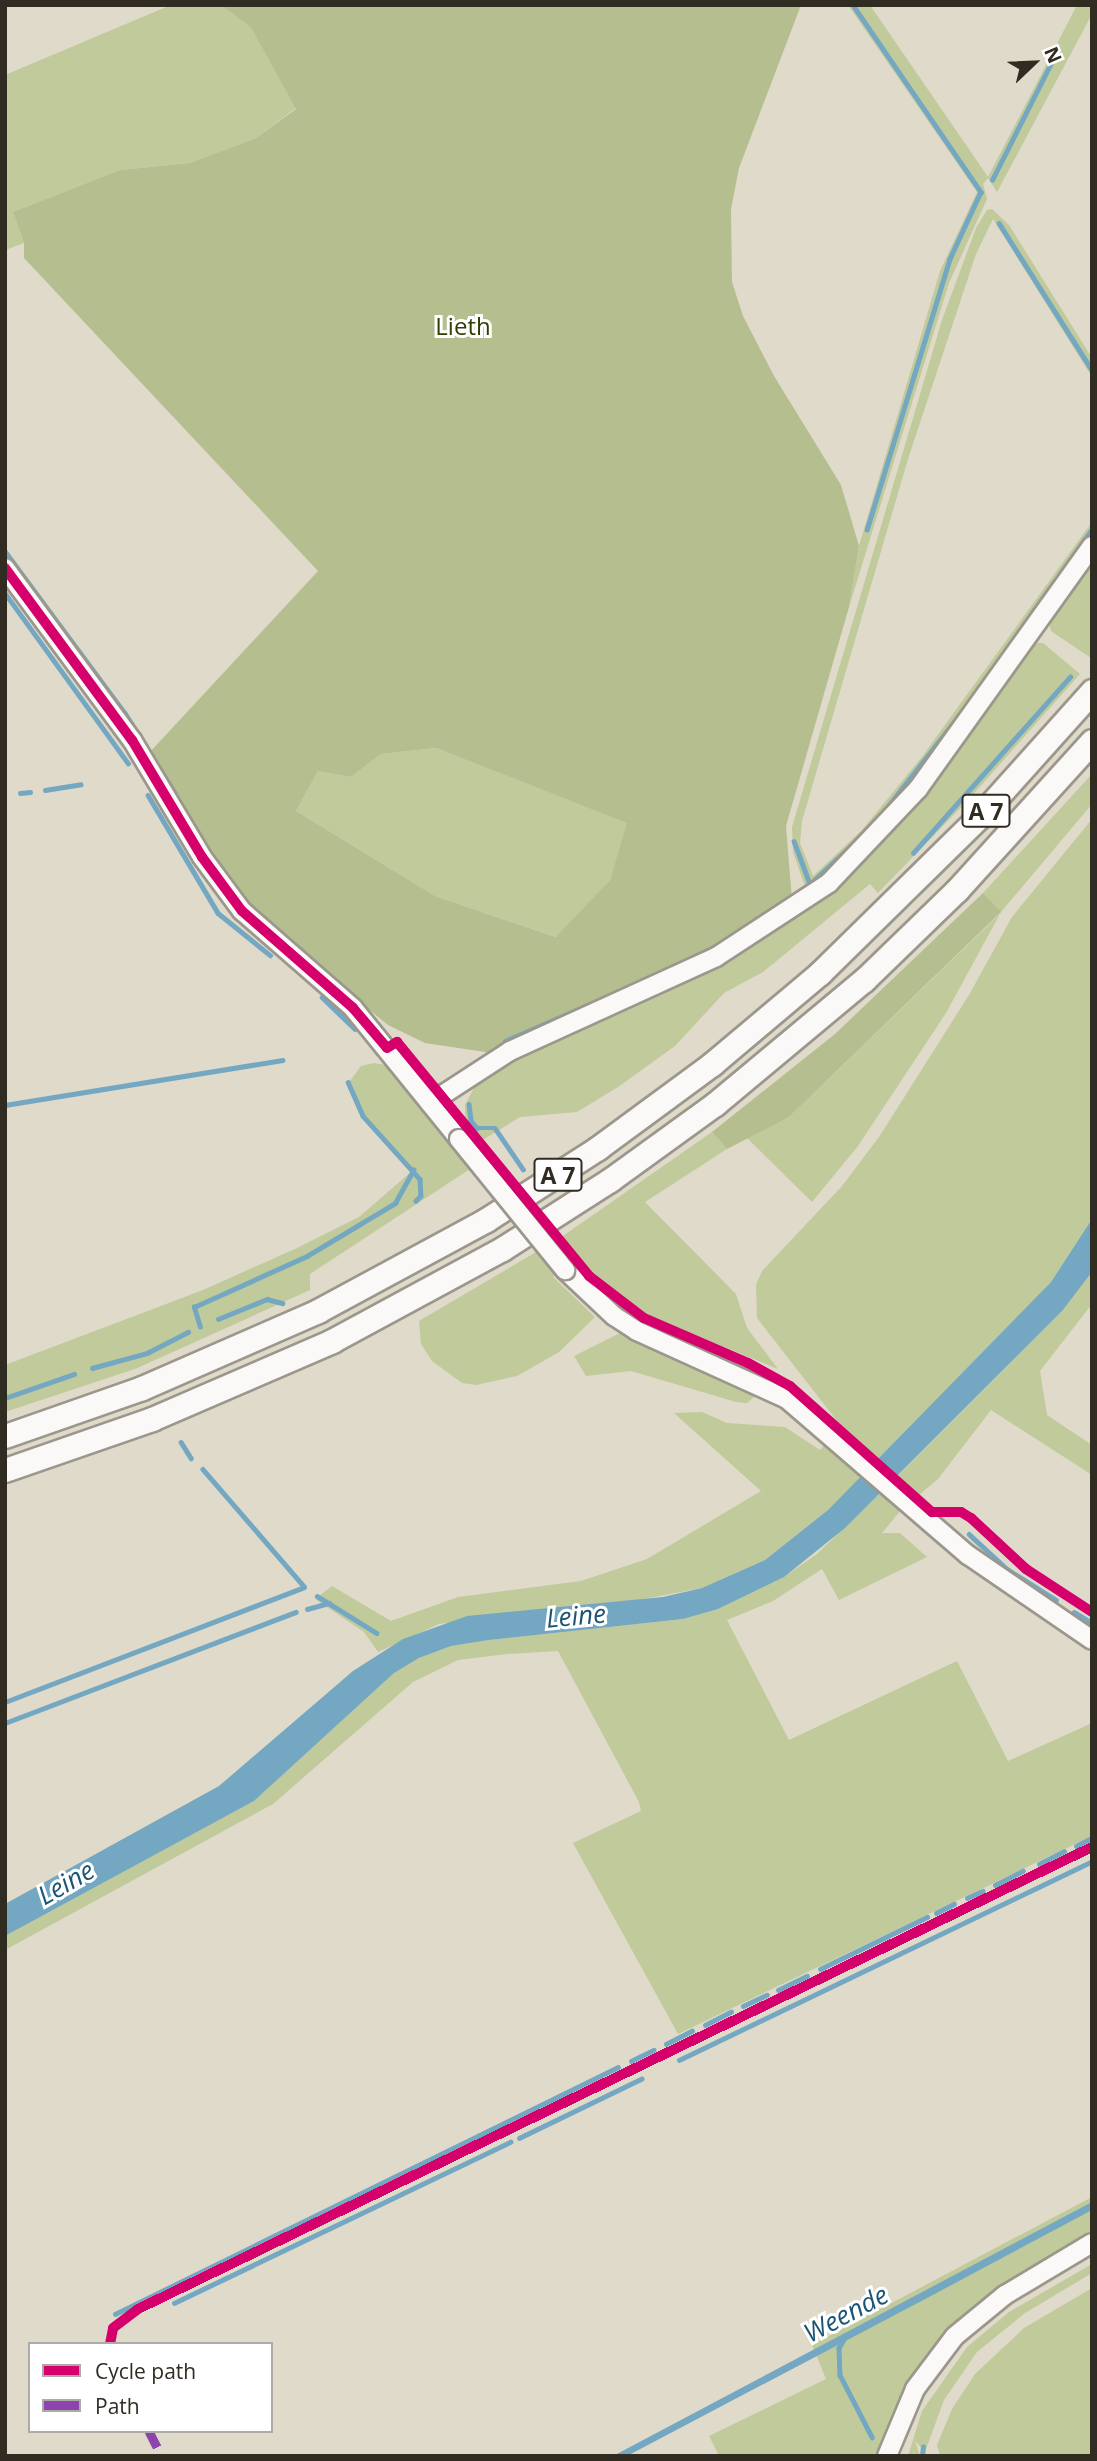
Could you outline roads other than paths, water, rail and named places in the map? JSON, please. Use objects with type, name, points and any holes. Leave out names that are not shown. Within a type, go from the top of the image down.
[{"type":"highway","name":"A 7","points":[[5,1436],[142,1388],[318,1311],[475,1227],[598,1148],[712,1064],[829,965],[981,816],[1092,691]]},
{"type":"highway","name":"A 7","points":[[5,1470],[152,1419],[332,1341],[457,1275],[610,1180],[766,1064],[864,980],[957,890],[1092,741]]},
{"type":"main road","points":[[430,1103],[510,1052],[716,957],[829,883],[918,789],[1092,546]]},
{"type":"main road","points":[[5,568],[132,740],[202,857],[242,911],[353,1008],[565,1270],[614,1316],[638,1331],[787,1399],[825,1427],[922,1515],[1006,1584],[1092,1640]]},
{"type":"main road","points":[[887,2456],[915,2389],[955,2336],[1005,2295],[1092,2243]]},
{"type":"water","name":"Leine","points":[[1092,1219],[1092,1272],[1062,1311],[845,1528],[784,1577],[718,1609],[683,1619],[489,1640],[451,1646],[419,1658],[394,1673],[254,1801],[5,1936],[5,1904],[219,1786],[353,1671],[403,1639],[467,1616],[663,1597],[702,1588],[765,1560],[828,1510],[1051,1282]]},
{"type":"water","points":[[1092,2202],[1092,2210],[929,2297],[627,2456],[613,2456]]},
{"type":"waterway","points":[[853,5],[981,192],[950,259],[867,530]]},
{"type":"waterway","points":[[992,180],[1051,63]]},
{"type":"waterway","points":[[999,223],[1092,370]]},
{"type":"waterway","points":[[1059,575],[1092,529]]},
{"type":"waterway","points":[[5,551],[125,713],[175,793]]},
{"type":"waterway","points":[[971,699],[1053,583]]},
{"type":"waterway","points":[[5,593],[128,763]]},
{"type":"waterway","points":[[913,853],[1070,677]]},
{"type":"waterway","points":[[878,819],[964,709]]},
{"type":"waterway","points":[[45,790],[81,784]]},
{"type":"waterway","points":[[20,793],[30,792]]},
{"type":"waterway","points":[[148,795],[218,913],[270,955]]},
{"type":"waterway","points":[[794,841],[810,884],[857,840]]},
{"type":"waterway","points":[[669,969],[724,942]]},
{"type":"waterway","points":[[505,1041],[613,994]]},
{"type":"waterway","points":[[322,997],[355,1029]]},
{"type":"waterway","points":[[5,1105],[282,1060]]},
{"type":"waterway","points":[[348,1082],[363,1116],[420,1179],[421,1196],[416,1201]]},
{"type":"waterway","points":[[469,1104],[471,1121],[477,1128],[495,1128],[523,1169]]},
{"type":"waterway","points":[[200,1327],[194,1307],[307,1256],[395,1203],[413,1170]]},
{"type":"waterway","points":[[218,1319],[267,1299],[282,1303]]},
{"type":"waterway","points":[[92,1368],[147,1353],[188,1332]]},
{"type":"waterway","points":[[5,1398],[74,1374]]},
{"type":"waterway","points":[[181,1442],[191,1458]]},
{"type":"waterway","points":[[5,1702],[304,1587],[203,1470]]},
{"type":"waterway","points":[[969,1534],[1007,1569],[1056,1600]]},
{"type":"waterway","points":[[317,1596],[377,1633]]},
{"type":"waterway","points":[[307,1609],[329,1603]]},
{"type":"waterway","points":[[5,1723],[295,1612]]},
{"type":"waterway","points":[[1074,1612],[1092,1623]]},
{"type":"waterway","points":[[1076,1846],[1092,1838]]},
{"type":"waterway","points":[[1039,1864],[1064,1851]]},
{"type":"waterway","points":[[679,2060],[1092,1861]]},
{"type":"waterway","points":[[995,1885],[1023,1871]]},
{"type":"waterway","points":[[967,1898],[983,1891]]},
{"type":"waterway","points":[[936,1913],[954,1904]]},
{"type":"waterway","points":[[820,1969],[927,1917]]},
{"type":"waterway","points":[[778,1990],[807,1976]]},
{"type":"waterway","points":[[743,2006],[767,1995]]},
{"type":"waterway","points":[[705,2025],[731,2012]]},
{"type":"waterway","points":[[666,2044],[692,2031]]},
{"type":"waterway","points":[[631,2061],[654,2050]]},
{"type":"waterway","points":[[115,2314],[618,2067]]},
{"type":"waterway","points":[[519,2138],[641,2079]]},
{"type":"waterway","points":[[174,2303],[510,2142]]},
{"type":"waterway","name":"Weende","points":[[846,2336],[839,2348],[840,2375],[872,2437]]},
{"type":"waterway","points":[[922,2456],[923,2447]]},
{"type":"park label","name":"Lieth","points":[[463,326]]}]
